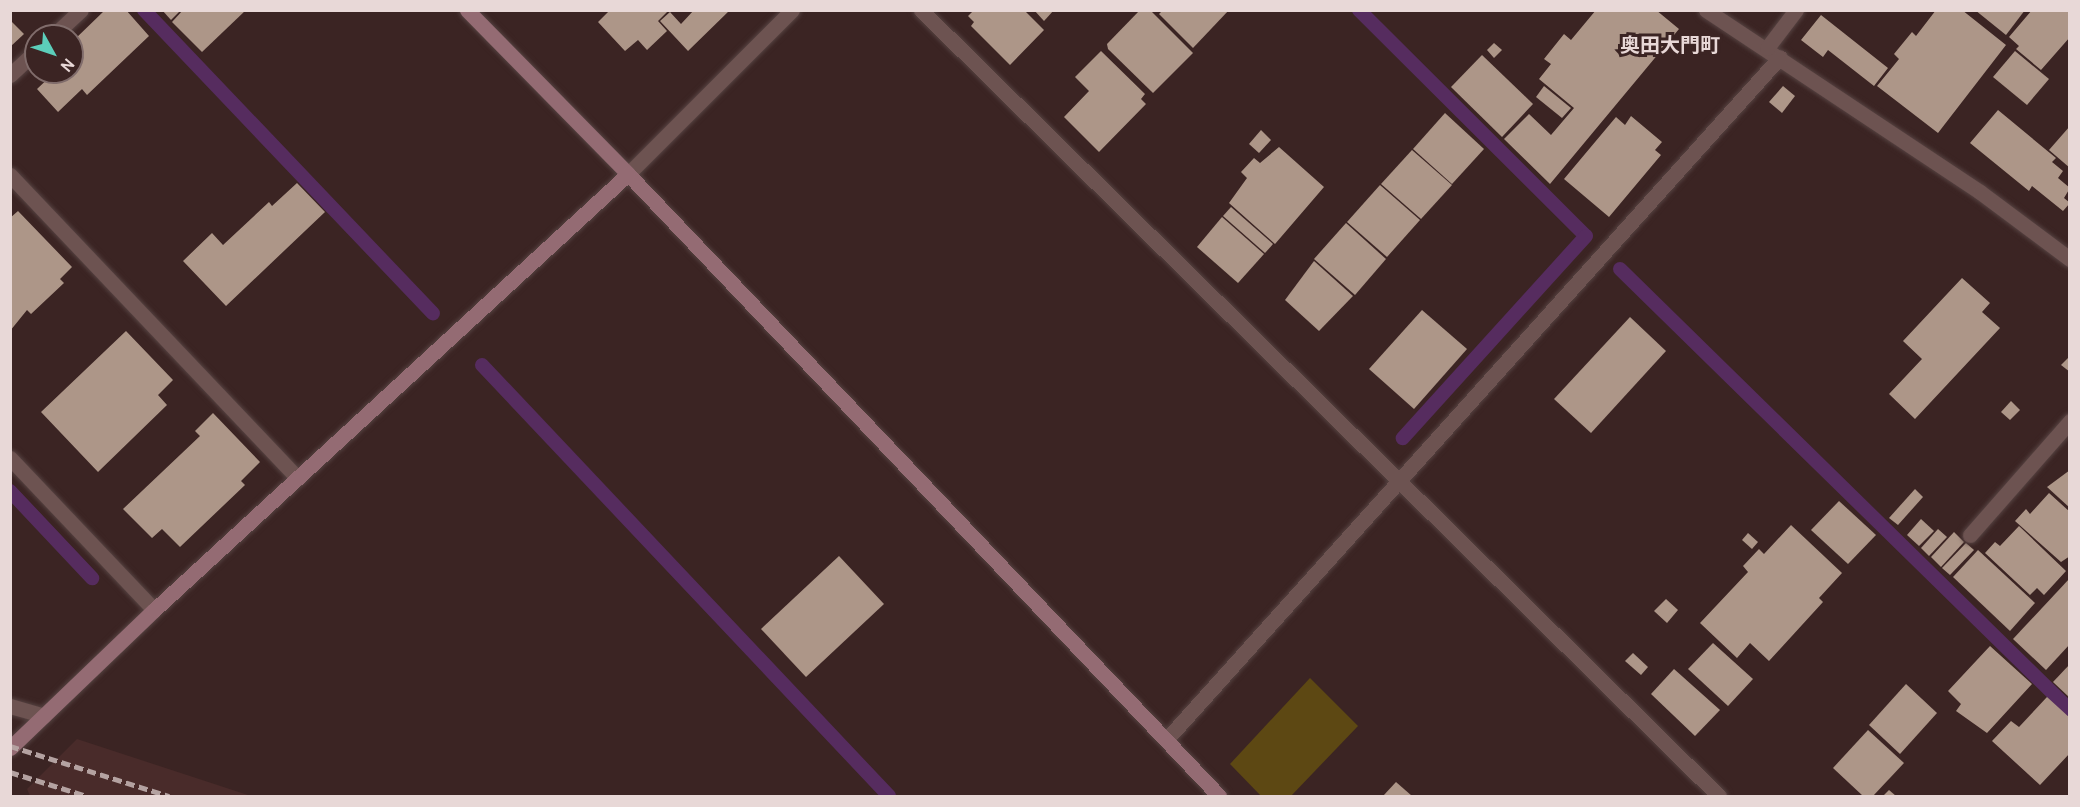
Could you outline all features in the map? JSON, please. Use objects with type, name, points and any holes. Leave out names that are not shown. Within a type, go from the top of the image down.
[{"type":"street","points":[[66,24],[81,10]]},
{"type":"street","points":[[467,10],[628,174],[1219,796]]},
{"type":"street","points":[[10,748],[154,610],[628,174],[792,10]]},
{"type":"street","points":[[921,10],[1719,796]]},
{"type":"street","points":[[1706,10],[1774,52],[1980,192],[2070,259]]},
{"type":"street","points":[[1166,740],[1402,482],[1774,52],[1796,10]]},
{"type":"street","points":[[10,75],[24,62]]},
{"type":"street","points":[[10,175],[298,478]]},
{"type":"street","points":[[1970,535],[2070,421]]},
{"type":"street","points":[[10,458],[154,610]]},
{"type":"street","points":[[10,706],[44,716]]},
{"type":"shaded area","points":[[1310,678],[1358,726],[1291,796],[1261,796],[1230,764]]},
{"type":"shaded area","points":[[77,739],[251,796],[30,796],[27,789]]},
{"type":"building","points":[[105,10],[126,10],[149,36],[87,95],[82,89],[58,112],[37,89],[42,84],[84,84],[84,30]]},
{"type":"building","points":[[162,10],[181,10],[171,20]]},
{"type":"building","points":[[183,10],[246,10],[202,52],[172,22]]},
{"type":"building","points":[[610,10],[669,10],[658,21],[667,31],[647,50],[638,40],[625,51],[598,22]]},
{"type":"building","points":[[694,10],[730,10],[688,51],[660,21],[670,12],[681,24]]},
{"type":"building","points":[[974,10],[1024,10],[1044,30],[1010,65],[971,26],[974,22],[968,16]]},
{"type":"building","points":[[1034,10],[1054,10],[1044,21]]},
{"type":"building","points":[[1140,10],[1150,10],[1193,53],[1153,93],[1108,49],[1107,44]]},
{"type":"building","points":[[1163,10],[1229,10],[1193,48],[1159,14]]},
{"type":"building","points":[[1596,10],[1656,10],[1679,29],[1550,184],[1504,139],[1529,114],[1551,135],[1574,108],[1539,79],[1551,64],[1544,59],[1564,34],[1571,40]]},
{"type":"building","points":[[1936,10],[1962,10],[2006,45],[1938,133],[1877,86],[1899,59],[1894,54],[1912,32],[1916,36]]},
{"type":"building","points":[[1975,10],[2025,10],[2006,35]]},
{"type":"building","points":[[2032,10],[2070,10],[2070,37],[2041,70],[2016,49],[2019,46],[2009,37]]},
{"type":"building","points":[[1821,15],[1888,68],[1874,86],[1828,50],[1823,57],[1801,40]]},
{"type":"building","points":[[10,20],[24,34],[10,47]]},
{"type":"building","points":[[1494,43],[1502,50],[1494,58],[1487,50]]},
{"type":"building","points":[[1101,51],[1145,94],[1141,99],[1146,104],[1099,152],[1064,117],[1089,91],[1075,77]]},
{"type":"building","points":[[2015,51],[2049,79],[2027,105],[1993,77]]},
{"type":"building","points":[[1482,55],[1533,104],[1502,137],[1451,87]]},
{"type":"building","points":[[1544,86],[1571,108],[1562,118],[1536,97]]},
{"type":"building","points":[[1783,86],[1795,96],[1782,113],[1769,102]]},
{"type":"building","points":[[1998,110],[2056,158],[2052,162],[2063,171],[2058,178],[2070,188],[2064,198],[2070,203],[2063,211],[2032,186],[2029,191],[1970,143]]},
{"type":"building","points":[[1445,113],[1484,149],[1452,184],[1413,149]]},
{"type":"building","points":[[1631,116],[1662,142],[1655,150],[1661,155],[1609,217],[1564,179],[1616,117],[1625,125]]},
{"type":"building","points":[[2070,126],[2070,168],[2049,150]]},
{"type":"building","points":[[1261,130],[1271,140],[1259,153],[1249,144]]},
{"type":"building","points":[[1279,147],[1324,187],[1275,244],[1229,203],[1247,178],[1241,172],[1254,158],[1260,163]]},
{"type":"building","points":[[1412,150],[1452,185],[1421,219],[1381,184]]},
{"type":"building","points":[[297,183],[325,212],[226,306],[183,261],[212,233],[223,245],[269,202],[272,206]]},
{"type":"building","points":[[1380,185],[1420,220],[1387,257],[1347,222]]},
{"type":"building","points":[[1231,207],[1273,244],[1265,253],[1223,216]]},
{"type":"building","points":[[18,211],[72,267],[60,279],[64,283],[31,314],[27,310],[10,331],[10,218]]},
{"type":"building","points":[[1222,217],[1264,254],[1238,283],[1197,247]]},
{"type":"building","points":[[1346,223],[1386,259],[1355,295],[1314,259]]},
{"type":"building","points":[[1314,261],[1353,296],[1319,331],[1285,300]]},
{"type":"building","points":[[1962,278],[1990,303],[1982,312],[2000,328],[1915,419],[1889,394],[1922,359],[1903,341]]},
{"type":"building","points":[[1422,310],[1467,349],[1414,409],[1369,369]]},
{"type":"building","points":[[1630,317],[1666,351],[1591,433],[1554,399]]},
{"type":"building","points":[[126,331],[173,380],[158,395],[167,405],[98,472],[41,412]]},
{"type":"building","points":[[2070,356],[2070,372],[2061,365]]},
{"type":"building","points":[[2011,401],[2020,410],[2010,420],[2001,412]]},
{"type":"building","points":[[213,413],[260,462],[241,481],[245,485],[180,547],[162,529],[152,538],[123,509],[200,436],[195,431]]},
{"type":"building","points":[[2070,470],[2070,508],[2047,487]]},
{"type":"building","points":[[1915,489],[1923,497],[1898,525],[1889,518]]},
{"type":"building","points":[[2049,493],[2070,512],[2070,556],[2061,562],[2015,521],[2026,509],[2030,514]]},
{"type":"building","points":[[1839,501],[1876,535],[1848,564],[1811,530]]},
{"type":"building","points":[[1921,519],[1934,531],[1919,546],[1907,535]]},
{"type":"building","points":[[1791,525],[1842,573],[1819,598],[1823,602],[1769,661],[1750,643],[1737,658],[1700,623],[1748,572],[1743,566],[1759,549],[1764,554]]},
{"type":"building","points":[[2019,526],[2066,571],[2044,595],[2037,588],[2030,595],[1985,553],[1995,542],[2000,546]]},
{"type":"building","points":[[1938,529],[1947,537],[1929,556],[1921,548]]},
{"type":"building","points":[[1954,532],[1964,542],[1941,567],[1931,557]]},
{"type":"building","points":[[1748,533],[1758,542],[1752,549],[1742,540]]},
{"type":"building","points":[[1966,543],[1974,550],[1950,575],[1942,568]]},
{"type":"building","points":[[1978,550],[2035,603],[2010,631],[1953,577]]},
{"type":"building","points":[[839,556],[884,604],[806,677],[761,629]]},
{"type":"building","points":[[2070,578],[2070,644],[2046,670],[2013,639]]},
{"type":"building","points":[[1666,599],[1678,610],[1667,623],[1654,611]]},
{"type":"building","points":[[1713,643],[1753,679],[1728,706],[1688,669]]},
{"type":"building","points":[[1990,646],[2032,684],[1987,733],[1956,711],[1961,704],[1948,691]]},
{"type":"building","points":[[1633,653],[1648,667],[1641,675],[1625,661]]},
{"type":"building","points":[[2070,664],[2070,698],[2053,682]]},
{"type":"building","points":[[1674,669],[1720,710],[1695,736],[1651,694]]},
{"type":"building","points":[[1906,684],[1937,713],[1900,754],[1869,725]]},
{"type":"building","points":[[2047,697],[2070,718],[2070,753],[2040,785],[1992,741],[2011,721],[2019,727]]},
{"type":"building","points":[[1868,730],[1904,763],[1873,796],[1863,796],[1833,768]]},
{"type":"building","points":[[1396,782],[1412,796],[1383,796]]},
{"type":"building","points":[[1889,790],[1896,796],[1883,796]]},
{"type":"waterway","points":[[144,10],[433,313]]},
{"type":"waterway","points":[[1359,10],[1586,236],[1403,438]]},
{"type":"waterway","points":[[1620,269],[2070,710]]},
{"type":"waterway","points":[[482,365],[889,796]]},
{"type":"waterway","points":[[10,491],[92,578]]},
{"type":"railway","points":[[10,746],[169,796]]},
{"type":"railway","points":[[10,772],[87,796]]},
{"type":"district","name":"奥田大門町","points":[[1670,47]]}]
